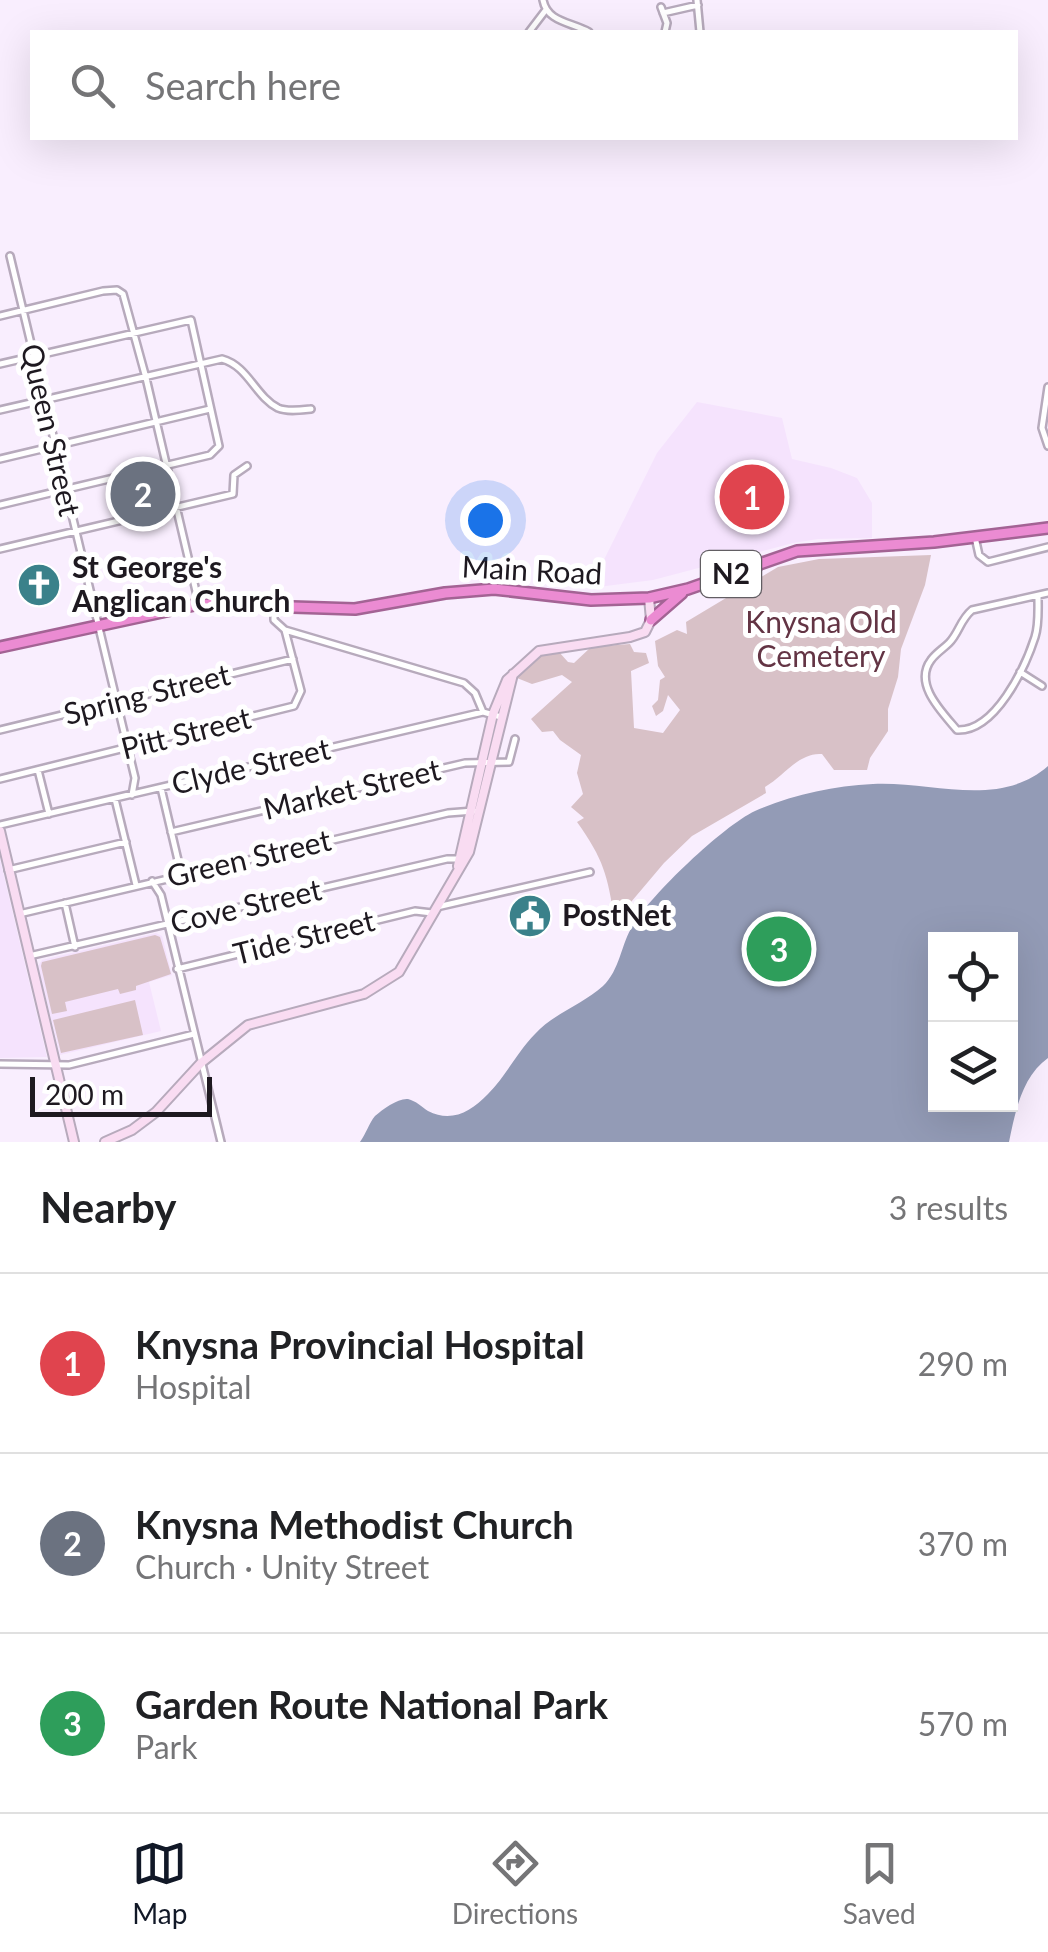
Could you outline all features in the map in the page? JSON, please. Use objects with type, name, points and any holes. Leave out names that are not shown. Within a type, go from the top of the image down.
[{"type":"highway","name":"N2","points":[[648,598],[688,589],[797,551],[1048,528]]},
{"type":"highway","name":"Main Road","points":[[0,647],[199,604],[354,609],[494,589],[591,600],[648,598]]},
{"type":"highway","points":[[651,620],[688,589]]},
{"type":"street","points":[[543,0],[552,18],[580,30]]},
{"type":"street","points":[[666,30],[662,10],[697,2],[700,30]]},
{"type":"street","points":[[530,30],[545,10]]},
{"type":"street","name":"Queen Street","points":[[10,256],[128,749],[134,778],[132,795]]},
{"type":"street","points":[[0,316],[117,290],[126,300],[199,604]]},
{"type":"street","points":[[0,364],[191,320],[219,446],[214,453],[166,466],[0,505]]},
{"type":"street","points":[[0,410],[222,359],[233,362],[279,408],[311,409]]},
{"type":"street","points":[[1048,387],[1042,428],[1048,446]]},
{"type":"street","points":[[0,459],[210,408]]},
{"type":"street","points":[[0,549],[232,494],[234,474],[247,466]]},
{"type":"street","points":[[975,537],[979,554],[988,562],[1048,547]]},
{"type":"street","points":[[1038,597],[1036,634],[999,708],[963,731],[957,730],[924,681],[931,660],[951,641],[963,617],[972,610],[1048,593]]},
{"type":"street","points":[[105,1142],[132,1130],[156,1112],[202,1063],[248,1025],[377,988],[399,972],[460,863],[487,762],[492,714],[502,688],[539,651],[640,635],[651,620],[648,598]]},
{"type":"street","name":"Pitt Street","points":[[0,779],[294,706],[301,691],[285,630],[274,620],[274,606]]},
{"type":"street","points":[[285,630],[464,683],[492,714]]},
{"type":"street","name":"Spring Street","points":[[0,730],[294,659]]},
{"type":"street","points":[[1020,672],[1042,686]]},
{"type":"street","name":"Clyde Street","points":[[0,828],[492,714]]},
{"type":"street","points":[[487,762],[510,762],[515,739]]},
{"type":"street","name":"Market Street","points":[[171,832],[465,763],[487,762]]},
{"type":"street","points":[[38,770],[49,814]]},
{"type":"street","name":"Queen Street","points":[[134,778],[145,792]]},
{"type":"street","points":[[162,788],[181,874]]},
{"type":"street","points":[[115,799],[136,885]]},
{"type":"street","name":"Green Street","points":[[19,914],[181,874],[476,811]]},
{"type":"street","points":[[0,828],[2,854],[74,1142]]},
{"type":"street","points":[[8,870],[126,842]]},
{"type":"street","name":"Cove Street","points":[[29,956],[447,858],[460,863]]},
{"type":"street","name":"Tide Street","points":[[178,969],[590,872]]},
{"type":"street","points":[[161,895],[165,878]]},
{"type":"street","points":[[152,881],[161,895],[221,1142]]},
{"type":"street","points":[[444,893],[453,904]]},
{"type":"street","points":[[65,903],[75,946]]},
{"type":"street","points":[[0,1064],[68,1064],[194,1034]]},
{"type":"shaded area","points":[[697,402],[782,418],[792,459],[857,478],[872,503],[872,538],[793,543],[653,580],[590,588],[657,453]]},
{"type":"shaded area","points":[[0,859],[47,1057],[0,1058]]},
{"type":"shaded area","points":[[156,933],[162,936],[172,975],[149,982],[161,1031],[60,1055],[38,966],[42,960]]},
{"type":"green space","name":"Knysna Old Cemetery","points":[[931,555],[925,585],[901,649],[888,709],[888,731],[870,758],[867,770],[834,770],[822,754],[799,761],[765,787],[766,793],[692,836],[615,921],[603,868],[577,822],[584,818],[571,807],[583,794],[577,773],[581,755],[553,731],[542,732],[531,719],[572,682],[562,675],[532,684],[517,678],[525,667],[539,656],[552,653],[559,652],[574,663],[591,647],[630,644],[634,652],[646,653],[649,663],[631,671],[634,728],[663,733],[680,710],[668,695],[663,711],[656,716],[652,706],[658,700],[660,680],[665,677],[658,666],[655,641],[677,630],[687,634],[686,622],[778,567],[819,559]]},
{"type":"green space","points":[[160,937],[171,974],[136,986],[136,990],[120,994],[118,989],[65,1002],[67,1011],[52,1014],[42,962]]},
{"type":"green space","points":[[135,1000],[143,1035],[61,1053],[53,1020]]},
{"type":"water","points":[[1048,766],[1048,1058],[1032,1075],[1018,1105],[1018,932],[928,932],[928,1112],[1016,1112],[1009,1142],[360,1142],[375,1116],[400,1100],[408,1099],[428,1111],[453,1116],[481,1100],[542,1027],[609,980],[633,925],[671,880],[725,831],[755,811],[798,796],[873,784],[964,790],[1008,787]]},
{"type":"place","name":"Knysna Methodist Church","points":[[143,494]]},
{"type":"place","name":"Knysna Provincial Hospital","points":[[752,497]]},
{"type":"place","name":"St George's Anglican Church","points":[[39,585]]},
{"type":"place","name":"PostNet","points":[[530,916]]},
{"type":"place","name":"Garden Route National Park","points":[[779,949]]}]
